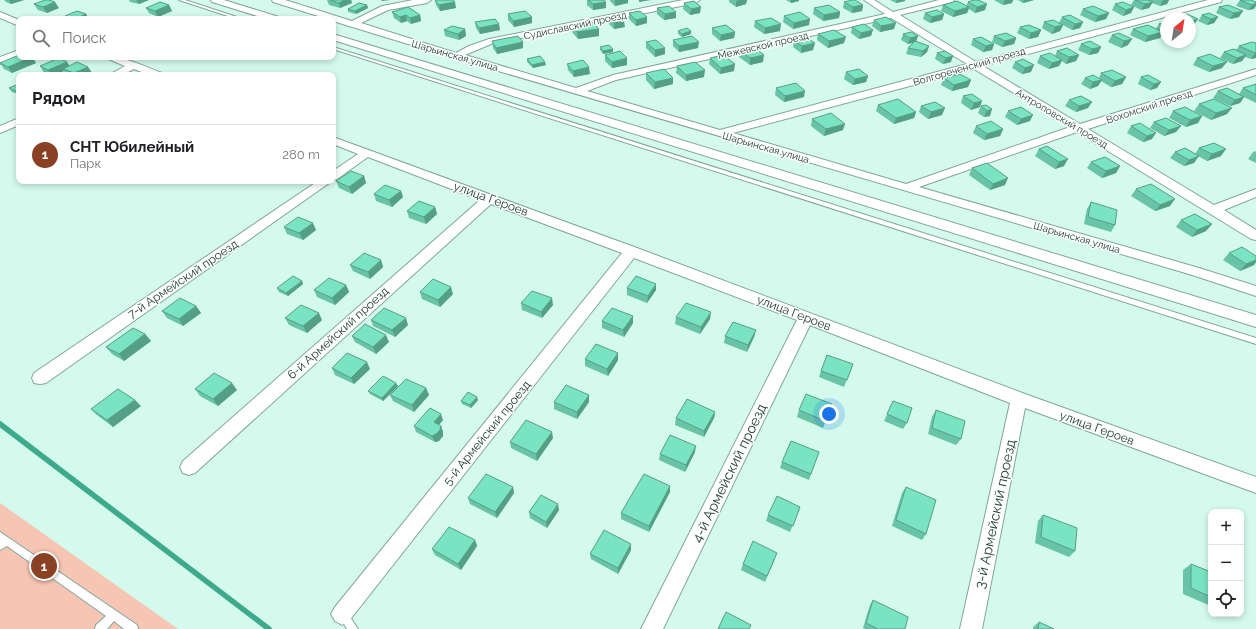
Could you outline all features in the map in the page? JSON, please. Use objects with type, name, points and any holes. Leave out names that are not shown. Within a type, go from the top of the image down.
[{"type":"street","points":[[215,0],[266,16]]},
{"type":"street","name":"Шарьинская улица","points":[[276,0],[327,16]]},
{"type":"street","points":[[352,24],[385,8],[426,0]]},
{"type":"street","name":"Судиславский проезд","points":[[458,56],[472,48],[489,42],[696,0]]},
{"type":"street","name":"Антроповский проезд","points":[[868,0],[1256,236]]},
{"type":"street","name":"Межевской проезд","points":[[576,90],[613,78],[892,15],[950,0]]},
{"type":"street","name":"Волгореченский проезд","points":[[720,134],[976,66],[990,60],[1218,0]]},
{"type":"street","points":[[0,15],[16,22]]},
{"type":"street","name":"Шарьинская улица","points":[[336,19],[720,134],[1150,258],[1256,291]]},
{"type":"street","name":"Шарьинская улица","points":[[336,38],[1256,321]]},
{"type":"street","points":[[0,61],[16,54]]},
{"type":"street","points":[[120,60],[151,72]]},
{"type":"street","points":[[120,72],[135,65]]},
{"type":"street","name":"Вохомский проезд","points":[[906,188],[1079,128],[1256,72]]},
{"type":"street","points":[[0,130],[16,122]]},
{"type":"street","name":"улица Героев","points":[[336,141],[488,199],[632,251],[1019,399],[1256,485]]},
{"type":"street","points":[[336,174],[367,153]]},
{"type":"street","name":"7-й Армейский проезд","points":[[40,378],[322,184]]},
{"type":"street","points":[[1213,210],[1256,193]]},
{"type":"street","name":"6-й Армейский проезд","points":[[189,467],[488,199]]},
{"type":"street","name":"5-й Армейский проезд","points":[[342,614],[632,251]]},
{"type":"street","name":"4-й Армейский проезд","points":[[652,629],[806,317]]},
{"type":"street","name":"3-й Армейский проезд","points":[[971,629],[1019,399]]},
{"type":"lane","points":[[181,0],[232,16]]},
{"type":"lane","points":[[336,49],[1256,341]]},
{"type":"lane","points":[[2,541],[133,629]]},
{"type":"lane","points":[[342,614],[353,629]]},
{"type":"lane","points":[[100,629],[113,615]]},
{"type":"shaded area","points":[[0,503],[178,629],[0,629]]},
{"type":"building","points":[[45,0],[55,2],[43,7],[34,4]]},
{"type":"building","points":[[330,0],[344,0],[339,3]]},
{"type":"building","points":[[435,0],[453,0],[455,2],[439,5]]},
{"type":"building","points":[[588,0],[604,0],[606,2],[593,4]]},
{"type":"building","points":[[855,0],[863,5],[853,7],[844,2]]},
{"type":"building","points":[[974,0],[987,4],[977,7],[968,2]]},
{"type":"building","points":[[1135,0],[1148,0],[1153,2],[1145,4]]},
{"type":"building","points":[[1240,0],[1251,0],[1256,3],[1252,5]]},
{"type":"building","points":[[694,1],[701,7],[691,9],[684,3]]},
{"type":"building","points":[[957,1],[969,7],[955,11],[943,5]]},
{"type":"building","points":[[160,2],[169,5],[155,11],[146,8]]},
{"type":"building","points":[[1123,2],[1134,7],[1126,10],[1115,4]]},
{"type":"building","points":[[359,3],[367,5],[355,11],[348,9]]},
{"type":"building","points":[[829,5],[840,12],[824,15],[814,8]]},
{"type":"building","points":[[1228,5],[1243,11],[1234,13],[1219,7]]},
{"type":"building","points":[[669,6],[676,12],[665,14],[657,8]]},
{"type":"building","points":[[1093,6],[1109,13],[1098,16],[1083,9]]},
{"type":"building","points":[[408,7],[420,15],[410,18],[406,15],[400,17],[392,12]]},
{"type":"building","points":[[937,10],[944,14],[932,17],[925,13]]},
{"type":"building","points":[[77,11],[86,14],[82,16],[65,16]]},
{"type":"building","points":[[525,11],[532,17],[513,21],[508,14]]},
{"type":"building","points":[[640,11],[647,17],[636,20],[629,13]]},
{"type":"building","points":[[800,12],[810,19],[794,23],[784,16]]},
{"type":"building","points":[[1209,13],[1218,17],[1211,19],[1202,15]]},
{"type":"building","points":[[618,15],[624,21],[614,23],[608,17]]},
{"type":"building","points":[[1070,15],[1083,22],[1075,24],[1062,17]]},
{"type":"building","points":[[886,17],[896,23],[881,26],[874,20]]},
{"type":"building","points":[[771,18],[781,24],[765,28],[755,21]]},
{"type":"building","points":[[495,19],[499,24],[479,28],[475,22]]},
{"type":"building","points":[[1053,20],[1063,25],[1055,27],[1044,22]]},
{"type":"building","points":[[592,22],[599,29],[577,32],[572,26]]},
{"type":"building","points":[[864,24],[873,30],[861,33],[852,27]]},
{"type":"building","points":[[726,25],[735,32],[721,35],[712,28]]},
{"type":"building","points":[[1029,25],[1041,30],[1031,33],[1020,27]]},
{"type":"building","points":[[1148,25],[1160,31],[1160,33],[1148,36],[1133,29]]},
{"type":"building","points":[[452,26],[465,29],[458,34],[444,30]]},
{"type":"building","points":[[687,28],[691,31],[682,34],[678,31]]},
{"type":"building","points":[[834,30],[846,37],[829,41],[818,34]]},
{"type":"building","points":[[911,32],[918,36],[910,38],[903,34]]},
{"type":"building","points":[[1006,33],[1016,38],[1005,41],[994,36]]},
{"type":"building","points":[[1119,33],[1132,39],[1124,41],[1112,35]]},
{"type":"building","points":[[518,36],[523,42],[496,48],[492,41]]},
{"type":"building","points":[[692,36],[699,42],[679,46],[673,40]]},
{"type":"building","points":[[981,37],[994,44],[986,46],[973,39]]},
{"type":"building","points":[[807,38],[815,43],[802,46],[794,41]]},
{"type":"building","points":[[656,40],[665,48],[655,50],[646,42]]},
{"type":"building","points":[[915,41],[929,46],[923,51],[908,48]]},
{"type":"building","points":[[1090,41],[1101,47],[1092,49],[1081,44]]},
{"type":"building","points":[[1252,42],[1256,43],[1256,53],[1239,46]]},
{"type":"building","points":[[609,45],[613,49],[603,51],[600,47]]},
{"type":"building","points":[[754,47],[764,55],[750,58],[740,50]]},
{"type":"building","points":[[1067,48],[1079,55],[1069,57],[1057,51]]},
{"type":"building","points":[[1234,49],[1246,55],[1237,58],[1224,52]]},
{"type":"building","points":[[620,51],[627,58],[612,62],[605,55]]},
{"type":"building","points":[[945,51],[953,56],[946,58],[937,53]]},
{"type":"building","points":[[1050,53],[1062,60],[1052,63],[1040,56]]},
{"type":"building","points":[[1210,54],[1227,62],[1213,66],[1197,58]]},
{"type":"building","points":[[723,55],[735,64],[721,68],[710,58]]},
{"type":"building","points":[[16,56],[16,60],[25,60],[8,67],[0,63]]},
{"type":"building","points":[[540,56],[545,62],[532,65],[527,59]]},
{"type":"building","points":[[1023,59],[1034,65],[1025,68],[1015,62]]},
{"type":"building","points":[[54,60],[63,60],[67,62],[48,70],[40,66]]},
{"type":"building","points":[[583,60],[589,67],[573,71],[567,64]]},
{"type":"building","points":[[77,62],[88,67],[76,72],[63,69]]},
{"type":"building","points":[[695,62],[705,70],[686,75],[677,66]]},
{"type":"building","points":[[664,69],[673,78],[655,82],[646,73]]},
{"type":"building","points":[[859,69],[868,76],[855,79],[846,72]]},
{"type":"building","points":[[1112,70],[1126,77],[1115,81],[1101,73]]},
{"type":"building","points":[[960,74],[971,80],[954,85],[944,78]]},
{"type":"building","points":[[1093,75],[1102,80],[1093,82],[1085,78]]},
{"type":"building","points":[[1148,75],[1161,82],[1154,84],[1141,77]]},
{"type":"building","points":[[796,83],[805,91],[785,96],[776,88]]},
{"type":"building","points":[[1256,84],[1256,95],[1243,88]]},
{"type":"building","points":[[16,85],[16,91],[9,88]]},
{"type":"building","points":[[1227,88],[1244,97],[1235,100],[1218,91]]},
{"type":"building","points":[[972,94],[982,101],[974,103],[963,96]]},
{"type":"building","points":[[1081,96],[1092,102],[1079,106],[1069,100]]},
{"type":"building","points":[[898,99],[916,112],[896,118],[878,105]]},
{"type":"building","points":[[1214,99],[1232,108],[1216,113],[1199,104]]},
{"type":"building","points":[[935,102],[945,108],[931,112],[921,106]]},
{"type":"building","points":[[986,105],[992,109],[987,111],[981,106]]},
{"type":"building","points":[[1021,107],[1033,115],[1021,119],[1008,111]]},
{"type":"building","points":[[1185,107],[1202,116],[1190,120],[1173,111]]},
{"type":"building","points":[[831,113],[845,124],[826,129],[812,119]]},
{"type":"building","points":[[1166,118],[1181,126],[1169,130],[1154,122]]},
{"type":"building","points":[[991,121],[1003,129],[987,134],[976,126]]},
{"type":"building","points":[[1140,123],[1156,133],[1147,136],[1131,126]]},
{"type":"building","points":[[1214,143],[1226,149],[1212,154],[1199,148]]},
{"type":"building","points":[[1047,146],[1068,159],[1059,162],[1039,149]]},
{"type":"building","points":[[1185,148],[1199,156],[1189,160],[1175,152]]},
{"type":"building","points":[[1105,157],[1120,166],[1106,171],[1091,162]]},
{"type":"building","points":[[987,163],[1008,178],[993,184],[972,168]]},
{"type":"building","points":[[351,171],[364,176],[349,187],[336,181]]},
{"type":"building","points":[[1151,184],[1175,199],[1160,205],[1136,189]]},
{"type":"building","points":[[385,185],[401,191],[389,200],[374,194]]},
{"type":"building","points":[[419,201],[435,207],[424,217],[407,211]]},
{"type":"building","points":[[1091,202],[1117,210],[1115,225],[1088,217]]},
{"type":"building","points":[[1195,214],[1212,224],[1197,230],[1181,220]]},
{"type":"building","points":[[298,217],[313,223],[299,233],[284,227]]},
{"type":"building","points":[[1242,247],[1256,256],[1256,260],[1246,264],[1229,253]]},
{"type":"building","points":[[364,253],[381,260],[368,272],[350,265]]},
{"type":"building","points":[[293,276],[302,281],[286,293],[277,288]]},
{"type":"building","points":[[636,276],[656,284],[648,296],[627,288]]},
{"type":"building","points":[[329,278],[346,285],[332,298],[314,290]]},
{"type":"building","points":[[433,279],[451,287],[438,300],[420,292]]},
{"type":"building","points":[[532,291],[552,298],[541,312],[521,303]]},
{"type":"building","points":[[180,298],[196,306],[179,319],[162,311]]},
{"type":"building","points":[[686,303],[711,312],[701,327],[676,317]]},
{"type":"building","points":[[301,305],[319,313],[303,326],[285,318]]},
{"type":"building","points":[[384,308],[406,318],[392,330],[371,320]]},
{"type":"building","points":[[612,308],[633,316],[623,330],[602,321]]},
{"type":"building","points":[[733,322],[756,330],[748,345],[725,336]]},
{"type":"building","points":[[365,324],[386,335],[373,347],[352,336]]},
{"type":"building","points":[[133,328],[145,334],[119,354],[106,347]]},
{"type":"building","points":[[596,344],[618,353],[607,369],[585,359]]},
{"type":"building","points":[[347,353],[367,362],[351,378],[332,368]]},
{"type":"building","points":[[827,355],[853,364],[847,380],[821,371]]},
{"type":"building","points":[[214,373],[232,383],[213,399],[195,389]]},
{"type":"building","points":[[383,376],[396,383],[382,398],[368,391]]},
{"type":"building","points":[[406,379],[426,388],[412,405],[390,395]]},
{"type":"building","points":[[566,385],[589,395],[577,412],[554,402]]},
{"type":"building","points":[[118,389],[135,400],[107,420],[91,409]]},
{"type":"building","points":[[468,392],[477,397],[470,405],[461,401]]},
{"type":"building","points":[[806,394],[832,404],[825,421],[799,410]]},
{"type":"building","points":[[687,399],[715,412],[704,431],[676,418]]},
{"type":"building","points":[[893,401],[912,408],[907,423],[887,414]]},
{"type":"building","points":[[430,408],[441,414],[434,422],[441,426],[440,430],[432,436],[414,426]]},
{"type":"building","points":[[936,410],[965,421],[961,439],[932,428]]},
{"type":"building","points":[[526,420],[552,432],[536,454],[510,442]]},
{"type":"building","points":[[670,435],[696,446],[686,465],[660,454]]},
{"type":"building","points":[[791,441],[819,452],[811,474],[782,462]]},
{"type":"building","points":[[486,474],[513,487],[495,512],[468,498]]},
{"type":"building","points":[[644,474],[670,486],[649,526],[621,513]]},
{"type":"building","points":[[906,487],[936,500],[926,534],[896,520]]},
{"type":"building","points":[[541,495],[558,504],[546,522],[529,512]]},
{"type":"building","points":[[777,496],[800,507],[793,526],[768,515]]},
{"type":"building","points":[[1043,515],[1077,528],[1075,551],[1041,537]]},
{"type":"building","points":[[449,527],[475,540],[458,564],[432,549]]},
{"type":"building","points":[[604,530],[631,544],[618,568],[590,554]]},
{"type":"building","points":[[753,541],[777,553],[767,576],[743,564]]},
{"type":"building","points":[[1191,564],[1208,571],[1208,596],[1191,588]]},
{"type":"building","points":[[873,600],[908,617],[905,629],[878,629],[866,623]]},
{"type":"building","points":[[726,612],[751,625],[749,629],[718,629]]},
{"type":"building","points":[[1039,622],[1054,629],[1038,629]]},
{"type":"waterway","points":[[0,424],[269,629]]},
{"type":"place","name":"СНТ Юбилейный","points":[[44,566]]}]
